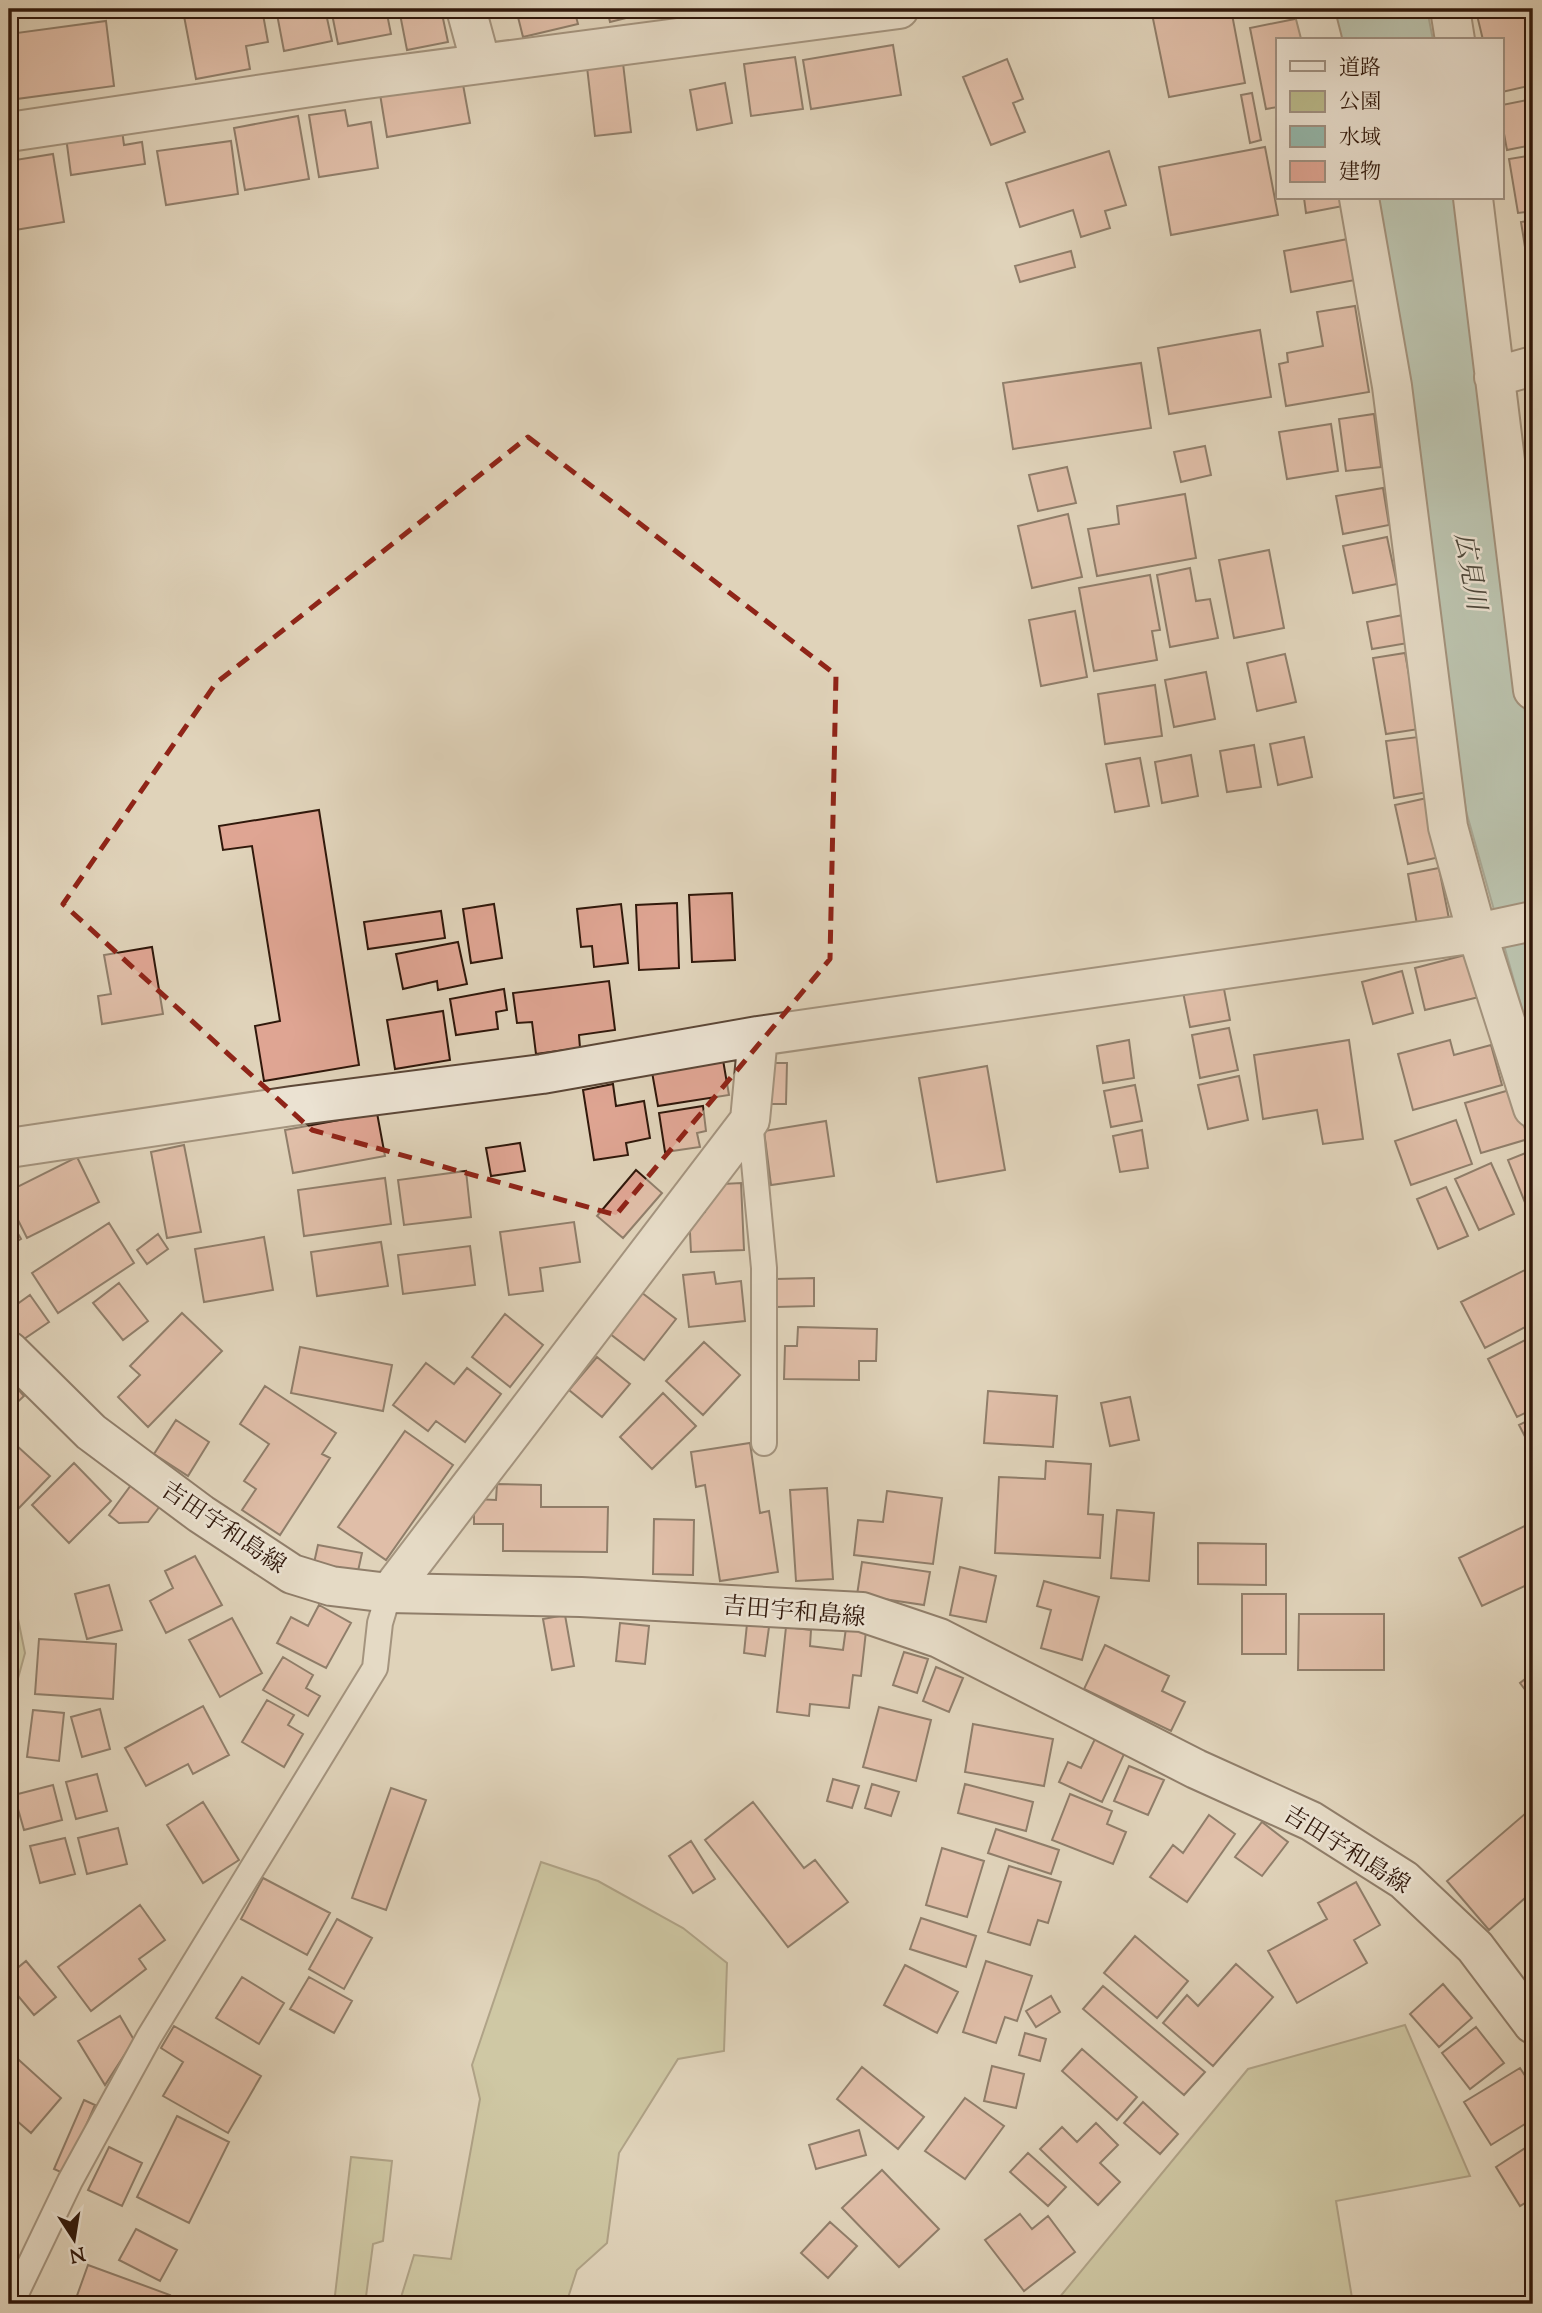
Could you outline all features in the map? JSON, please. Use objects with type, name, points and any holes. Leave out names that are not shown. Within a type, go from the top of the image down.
[{"type":"street","points":[[466,9],[481,64]]},
{"type":"street","points":[[9,132],[481,64],[899,9]]},
{"type":"street","points":[[1314,9],[1321,38]]},
{"type":"street","points":[[1450,9],[1455,38]]},
{"type":"street","points":[[1359,200],[1392,386],[1448,827],[1485,931],[1533,1108]]},
{"type":"street","points":[[1473,200],[1533,690]]},
{"type":"street","points":[[1494,377],[1533,366]]},
{"type":"street","points":[[9,1148],[292,1106],[542,1074],[758,1036],[1485,931],[1533,921]]},
{"type":"street","points":[[389,1593],[750,1120],[758,1036]]},
{"type":"street","name":"吉田宇和島線","points":[[9,1351],[90,1432],[201,1514],[292,1574],[331,1586],[389,1593],[581,1597],[862,1612],[939,1638],[1196,1769],[1311,1821],[1404,1880],[1475,1947],[1533,2024]]},
{"type":"lane","points":[[750,1120],[764,1268],[764,1443]]},
{"type":"lane","points":[[11,2301],[70,2181],[149,2037],[375,1668],[380,1623],[389,1593]]},
{"type":"highlighted area","points":[[528,437],[836,675],[830,959],[616,1215],[312,1130],[63,904],[216,683]]},
{"type":"green space","points":[[9,1575],[25,1653],[9,1711]]},
{"type":"green space","points":[[541,1862],[598,1881],[683,1928],[727,1963],[724,2051],[678,2059],[619,2153],[607,2243],[577,2270],[566,2304],[399,2304],[414,2255],[451,2259],[480,2099],[472,2065]]},
{"type":"green space","points":[[1405,2025],[1470,2176],[1336,2201],[1353,2304],[1054,2304],[1248,2069]]},
{"type":"green space","points":[[351,2157],[392,2161],[383,2241],[373,2244],[365,2304],[334,2304]]},
{"type":"water","points":[[1330,9],[1427,9],[1433,38],[1337,38]]},
{"type":"water","name":"広見川","points":[[1377,200],[1460,200],[1533,775],[1533,1048],[1466,811],[1411,410]]},
{"type":"building","points":[[226,9],[262,9],[268,42],[246,46],[250,69],[196,79],[184,16]]},
{"type":"building","points":[[276,9],[325,9],[332,41],[284,51]]},
{"type":"building","points":[[331,9],[386,9],[391,34],[338,44]]},
{"type":"building","points":[[399,9],[441,9],[448,42],[407,50]]},
{"type":"building","points":[[516,9],[574,9],[578,24],[523,37]]},
{"type":"building","points":[[607,9],[662,9],[610,22]]},
{"type":"building","points":[[1151,9],[1231,9],[1245,83],[1169,97]]},
{"type":"building","points":[[1533,9],[1533,85],[1504,92],[1504,38],[1483,38],[1476,11]]},
{"type":"building","points":[[1305,17],[1309,38],[1276,38],[1276,107],[1266,109],[1250,28]]},
{"type":"building","points":[[106,21],[114,86],[9,100],[9,34]]},
{"type":"building","points":[[893,45],[901,95],[811,109],[803,60]]},
{"type":"building","points":[[795,57],[803,109],[751,116],[744,64]]},
{"type":"building","points":[[1007,59],[1023,99],[1013,103],[1025,132],[991,145],[963,77]]},
{"type":"building","points":[[623,63],[631,132],[595,136],[587,67]]},
{"type":"building","points":[[462,79],[470,123],[387,137],[380,94]]},
{"type":"building","points":[[725,83],[732,123],[697,130],[690,90]]},
{"type":"building","points":[[1252,93],[1261,140],[1250,143],[1241,95]]},
{"type":"building","points":[[1533,99],[1533,145],[1507,150],[1504,105]]},
{"type":"building","points":[[345,110],[348,126],[371,122],[378,168],[319,177],[309,115]]},
{"type":"building","points":[[298,116],[309,179],[245,190],[234,128]]},
{"type":"building","points":[[122,130],[124,145],[142,142],[145,164],[71,175],[66,137]]},
{"type":"building","points":[[231,141],[238,194],[166,205],[157,151]]},
{"type":"building","points":[[1265,147],[1278,215],[1171,235],[1159,167]]},
{"type":"building","points":[[1109,151],[1126,205],[1105,211],[1110,228],[1081,237],[1073,210],[1020,227],[1006,183]]},
{"type":"building","points":[[53,154],[64,222],[9,231],[9,161]]},
{"type":"building","points":[[1533,155],[1533,211],[1518,213],[1509,159]]},
{"type":"building","points":[[1304,200],[1342,200],[1343,206],[1306,213]]},
{"type":"building","points":[[1533,220],[1533,272],[1529,272],[1521,222]]},
{"type":"building","points":[[1348,239],[1355,280],[1291,292],[1284,251]]},
{"type":"building","points":[[1071,251],[1075,267],[1020,282],[1015,266]]},
{"type":"building","points":[[1533,282],[1533,320],[1527,284]]},
{"type":"building","points":[[1355,306],[1369,392],[1286,406],[1279,364],[1288,362],[1287,353],[1323,346],[1317,312]]},
{"type":"building","points":[[1260,330],[1271,397],[1169,414],[1158,348]]},
{"type":"building","points":[[1141,363],[1151,428],[1013,449],[1003,383]]},
{"type":"building","points":[[1374,414],[1381,467],[1346,471],[1339,419]]},
{"type":"building","points":[[1331,424],[1338,471],[1287,479],[1279,432]]},
{"type":"building","points":[[1205,446],[1211,475],[1181,482],[1174,452]]},
{"type":"building","points":[[1067,467],[1076,503],[1038,511],[1029,475]]},
{"type":"building","points":[[1383,488],[1389,525],[1343,534],[1336,496]]},
{"type":"building","points":[[1185,494],[1196,558],[1097,576],[1088,529],[1119,524],[1117,506]]},
{"type":"building","points":[[1068,514],[1082,577],[1032,588],[1018,526]]},
{"type":"building","points":[[1387,537],[1397,584],[1353,593],[1343,546]]},
{"type":"building","points":[[1269,550],[1284,628],[1234,638],[1219,560]]},
{"type":"building","points":[[1190,568],[1196,601],[1210,599],[1218,638],[1170,647],[1157,575]]},
{"type":"building","points":[[1150,575],[1160,630],[1152,631],[1157,660],[1094,671],[1079,588]]},
{"type":"building","points":[[1075,611],[1087,677],[1041,686],[1029,620]]},
{"type":"building","points":[[1403,615],[1408,643],[1372,649],[1367,622]]},
{"type":"building","points":[[1405,653],[1419,729],[1386,734],[1373,658]]},
{"type":"building","points":[[1285,654],[1296,702],[1257,711],[1247,663]]},
{"type":"building","points":[[1206,672],[1215,719],[1174,727],[1165,680]]},
{"type":"building","points":[[1155,685],[1162,736],[1105,744],[1098,694]]},
{"type":"building","points":[[1304,737],[1312,777],[1278,785],[1270,744]]},
{"type":"building","points":[[1418,737],[1428,792],[1394,798],[1386,741]]},
{"type":"building","points":[[1254,745],[1261,787],[1227,792],[1220,751]]},
{"type":"building","points":[[1191,755],[1198,796],[1162,803],[1155,762]]},
{"type":"building","points":[[1140,758],[1149,806],[1115,812],[1106,764]]},
{"type":"building","points":[[1427,798],[1440,857],[1408,864],[1395,805]]},
{"type":"building","points":[[319,810],[359,1065],[264,1081],[255,1026],[280,1021],[252,846],[223,850],[219,826]]},
{"type":"building","points":[[1439,868],[1450,924],[1418,930],[1408,874]]},
{"type":"building","points":[[732,893],[735,960],[692,962],[689,895]]},
{"type":"building","points":[[677,903],[679,968],[639,970],[636,905]]},
{"type":"building","points":[[494,904],[502,958],[471,963],[463,909]]},
{"type":"building","points":[[621,904],[628,963],[594,967],[592,946],[581,947],[577,909]]},
{"type":"building","points":[[441,911],[445,938],[368,949],[364,922]]},
{"type":"building","points":[[458,942],[467,984],[438,990],[437,981],[403,989],[396,954]]},
{"type":"building","points":[[152,947],[163,1014],[102,1024],[98,996],[111,994],[104,955]]},
{"type":"building","points":[[1469,954],[1479,997],[1425,1010],[1415,968]]},
{"type":"building","points":[[1402,971],[1413,1013],[1373,1024],[1362,982]]},
{"type":"building","points":[[609,981],[615,1030],[579,1035],[580,1048],[536,1054],[532,1022],[517,1023],[513,993]]},
{"type":"building","points":[[1223,984],[1230,1020],[1190,1027],[1183,992]]},
{"type":"building","points":[[504,989],[507,1010],[496,1012],[498,1029],[456,1035],[450,999]]},
{"type":"building","points":[[443,1011],[450,1060],[395,1069],[387,1020]]},
{"type":"building","points":[[1229,1028],[1238,1070],[1200,1078],[1192,1035]]},
{"type":"building","points":[[1129,1040],[1134,1078],[1103,1083],[1097,1046]]},
{"type":"building","points":[[1349,1040],[1363,1139],[1323,1144],[1317,1110],[1263,1119],[1254,1055]]},
{"type":"building","points":[[1450,1040],[1454,1055],[1491,1045],[1502,1085],[1413,1110],[1398,1054]]},
{"type":"building","points":[[723,1060],[729,1095],[658,1106],[652,1072]]},
{"type":"building","points":[[765,1063],[787,1063],[786,1104],[763,1104]]},
{"type":"building","points":[[987,1066],[1005,1170],[937,1182],[919,1078]]},
{"type":"building","points":[[1239,1076],[1248,1120],[1208,1129],[1198,1085]]},
{"type":"building","points":[[613,1084],[616,1106],[644,1101],[650,1138],[626,1143],[628,1155],[594,1160],[583,1090]]},
{"type":"building","points":[[1135,1085],[1142,1121],[1111,1127],[1104,1091]]},
{"type":"building","points":[[1513,1089],[1528,1139],[1481,1153],[1465,1103]]},
{"type":"building","points":[[703,1106],[706,1131],[697,1133],[700,1147],[665,1152],[659,1113]]},
{"type":"building","points":[[377,1113],[385,1156],[293,1173],[285,1130]]},
{"type":"building","points":[[1456,1120],[1472,1164],[1411,1185],[1395,1141]]},
{"type":"building","points":[[826,1121],[834,1176],[771,1185],[764,1131]]},
{"type":"building","points":[[1142,1130],[1148,1168],[1120,1172],[1113,1136]]},
{"type":"building","points":[[520,1143],[525,1171],[491,1176],[486,1148]]},
{"type":"building","points":[[184,1145],[201,1232],[167,1238],[151,1152]]},
{"type":"building","points":[[1533,1150],[1533,1208],[1528,1210],[1508,1160]]},
{"type":"building","points":[[77,1157],[99,1202],[27,1238],[9,1202],[9,1191]]},
{"type":"building","points":[[1491,1163],[1514,1214],[1479,1230],[1455,1179]]},
{"type":"building","points":[[636,1170],[662,1193],[623,1238],[597,1216]]},
{"type":"building","points":[[466,1171],[471,1217],[404,1225],[398,1180]]},
{"type":"building","points":[[385,1178],[391,1224],[304,1236],[298,1190]]},
{"type":"building","points":[[741,1183],[744,1250],[691,1252],[689,1214],[705,1212],[704,1185]]},
{"type":"building","points":[[1446,1187],[1468,1236],[1438,1249],[1417,1199]]},
{"type":"building","points":[[9,1218],[21,1239],[9,1246]]},
{"type":"building","points":[[574,1222],[580,1262],[540,1268],[543,1291],[509,1295],[500,1232]]},
{"type":"building","points":[[109,1223],[134,1263],[58,1313],[32,1273]]},
{"type":"building","points":[[158,1234],[168,1249],[147,1264],[137,1250]]},
{"type":"building","points":[[264,1237],[273,1290],[204,1302],[195,1249]]},
{"type":"building","points":[[381,1242],[388,1286],[317,1296],[311,1252]]},
{"type":"building","points":[[470,1246],[475,1285],[403,1294],[398,1255]]},
{"type":"building","points":[[1533,1266],[1533,1323],[1485,1348],[1461,1302]]},
{"type":"building","points":[[714,1272],[716,1284],[741,1281],[745,1321],[689,1327],[683,1275]]},
{"type":"building","points":[[814,1278],[814,1306],[776,1307],[776,1279]]},
{"type":"building","points":[[119,1283],[148,1321],[123,1340],[93,1303]]},
{"type":"building","points":[[637,1289],[676,1319],[644,1360],[605,1330]]},
{"type":"building","points":[[30,1295],[49,1322],[21,1341],[9,1323],[9,1310]]},
{"type":"building","points":[[182,1313],[222,1351],[148,1427],[118,1397],[140,1375],[130,1366]]},
{"type":"building","points":[[505,1314],[543,1345],[510,1387],[472,1357]]},
{"type":"building","points":[[798,1327],[877,1329],[876,1361],[859,1361],[859,1380],[784,1379],[785,1346],[797,1346]]},
{"type":"building","points":[[1533,1336],[1533,1409],[1517,1417],[1488,1359]]},
{"type":"building","points":[[704,1342],[740,1375],[703,1415],[666,1381]]},
{"type":"building","points":[[300,1347],[392,1365],[383,1411],[291,1393]]},
{"type":"building","points":[[597,1357],[630,1384],[602,1417],[569,1390]]},
{"type":"building","points":[[426,1363],[454,1384],[467,1368],[501,1394],[465,1442],[436,1421],[428,1431],[393,1405]]},
{"type":"building","points":[[9,1379],[24,1396],[9,1410]]},
{"type":"building","points":[[265,1386],[336,1433],[322,1454],[330,1458],[280,1535],[242,1510],[256,1489],[244,1481],[269,1444],[240,1424]]},
{"type":"building","points":[[988,1391],[1057,1396],[1053,1447],[984,1443]]},
{"type":"building","points":[[663,1393],[696,1426],[652,1469],[620,1437]]},
{"type":"building","points":[[1130,1397],[1139,1440],[1110,1446],[1101,1403]]},
{"type":"building","points":[[1533,1418],[1533,1452],[1519,1425]]},
{"type":"building","points":[[176,1420],[209,1442],[188,1476],[154,1454]]},
{"type":"building","points":[[405,1431],[453,1465],[386,1560],[338,1527]]},
{"type":"building","points":[[750,1443],[760,1513],[769,1511],[778,1572],[720,1581],[705,1485],[696,1487],[691,1452]]},
{"type":"building","points":[[16,1445],[50,1476],[18,1509],[9,1500],[9,1452]]},
{"type":"building","points":[[1046,1461],[1091,1464],[1088,1514],[1103,1515],[1100,1558],[995,1553],[999,1477],[1045,1479]]},
{"type":"building","points":[[74,1463],[111,1501],[69,1543],[32,1505]]},
{"type":"building","points":[[134,1481],[163,1502],[148,1522],[119,1523],[109,1515]]},
{"type":"building","points":[[497,1484],[541,1485],[541,1507],[608,1507],[607,1552],[503,1551],[503,1524],[474,1524],[474,1499],[496,1500]]},
{"type":"building","points":[[827,1488],[833,1579],[796,1581],[790,1490]]},
{"type":"building","points":[[887,1491],[942,1498],[933,1564],[854,1555],[858,1520],[883,1522]]},
{"type":"building","points":[[1117,1510],[1154,1513],[1149,1581],[1111,1578]]},
{"type":"building","points":[[654,1519],[694,1520],[693,1575],[653,1574]]},
{"type":"building","points":[[1533,1522],[1533,1582],[1482,1606],[1459,1558]]},
{"type":"building","points":[[1198,1543],[1266,1544],[1266,1585],[1198,1584]]},
{"type":"building","points":[[318,1545],[362,1553],[358,1571],[314,1563]]},
{"type":"building","points":[[195,1556],[222,1605],[166,1633],[150,1601],[173,1588],[165,1571]]},
{"type":"building","points":[[862,1562],[930,1572],[924,1605],[857,1595]]},
{"type":"building","points":[[960,1567],[996,1576],[986,1622],[950,1615]]},
{"type":"building","points":[[1044,1581],[1099,1597],[1082,1660],[1041,1648],[1051,1610],[1037,1606]]},
{"type":"building","points":[[109,1585],[122,1630],[87,1639],[75,1594]]},
{"type":"building","points":[[1242,1594],[1286,1594],[1286,1654],[1242,1654]]},
{"type":"building","points":[[319,1605],[351,1623],[326,1668],[277,1643],[291,1617],[308,1626]]},
{"type":"building","points":[[1299,1614],[1384,1614],[1384,1670],[1298,1670]]},
{"type":"building","points":[[565,1615],[574,1666],[552,1670],[543,1619]]},
{"type":"building","points":[[232,1618],[262,1673],[220,1697],[189,1640]]},
{"type":"building","points":[[620,1623],[649,1626],[645,1664],[616,1661]]},
{"type":"building","points":[[747,1624],[769,1627],[765,1656],[744,1653]]},
{"type":"building","points":[[786,1627],[811,1630],[810,1646],[843,1650],[846,1628],[866,1631],[861,1676],[853,1675],[849,1708],[810,1704],[809,1716],[777,1712]]},
{"type":"building","points":[[39,1639],[116,1644],[113,1699],[35,1694]]},
{"type":"building","points":[[1105,1645],[1169,1676],[1162,1691],[1185,1702],[1171,1731],[1084,1689]]},
{"type":"building","points":[[904,1652],[928,1659],[917,1693],[893,1685]]},
{"type":"building","points":[[283,1657],[313,1675],[306,1688],[320,1696],[308,1716],[263,1690]]},
{"type":"building","points":[[936,1667],[963,1678],[949,1712],[923,1701]]},
{"type":"building","points":[[1533,1673],[1533,1700],[1520,1683]]},
{"type":"building","points":[[267,1700],[294,1715],[288,1725],[303,1734],[284,1767],[242,1742]]},
{"type":"building","points":[[203,1706],[229,1755],[193,1774],[188,1764],[146,1786],[125,1748]]},
{"type":"building","points":[[879,1707],[931,1720],[916,1781],[863,1767]]},
{"type":"building","points":[[100,1709],[110,1749],[82,1757],[71,1717]]},
{"type":"building","points":[[33,1710],[64,1713],[59,1761],[27,1757]]},
{"type":"building","points":[[973,1724],[1053,1739],[1044,1786],[965,1772]]},
{"type":"building","points":[[1095,1739],[1125,1752],[1102,1802],[1059,1782],[1068,1762],[1081,1768]]},
{"type":"building","points":[[1129,1766],[1164,1780],[1148,1815],[1114,1801]]},
{"type":"building","points":[[97,1774],[107,1811],[76,1819],[66,1782]]},
{"type":"building","points":[[833,1779],[859,1786],[852,1808],[827,1801]]},
{"type":"building","points":[[872,1784],[899,1792],[891,1816],[865,1808]]},
{"type":"building","points":[[965,1784],[1033,1802],[1026,1831],[958,1813]]},
{"type":"building","points":[[53,1785],[62,1820],[24,1830],[14,1795]]},
{"type":"building","points":[[391,1788],[426,1800],[386,1910],[352,1898]]},
{"type":"building","points":[[1070,1794],[1112,1811],[1107,1824],[1126,1832],[1113,1864],[1052,1840]]},
{"type":"building","points":[[203,1802],[239,1860],[203,1883],[167,1825]]},
{"type":"building","points":[[753,1802],[804,1868],[815,1860],[848,1902],[788,1947],[705,1840]]},
{"type":"building","points":[[1533,1807],[1533,1891],[1489,1930],[1447,1881]]},
{"type":"building","points":[[1209,1815],[1235,1834],[1187,1902],[1150,1877],[1173,1845],[1183,1853]]},
{"type":"building","points":[[1262,1822],[1288,1842],[1262,1876],[1235,1857]]},
{"type":"building","points":[[118,1828],[127,1864],[87,1874],[78,1838]]},
{"type":"building","points":[[996,1829],[1059,1850],[1051,1874],[988,1853]]},
{"type":"building","points":[[65,1838],[75,1874],[40,1883],[30,1846]]},
{"type":"building","points":[[691,1841],[715,1879],[693,1893],[669,1856]]},
{"type":"building","points":[[942,1848],[984,1861],[967,1917],[926,1905]]},
{"type":"building","points":[[1009,1866],[1061,1882],[1048,1923],[1038,1920],[1030,1945],[988,1932]]},
{"type":"building","points":[[263,1878],[330,1913],[307,1955],[241,1919]]},
{"type":"building","points":[[1356,1882],[1380,1925],[1354,1940],[1367,1963],[1297,2003],[1268,1951],[1327,1919],[1318,1903]]},
{"type":"building","points":[[140,1905],[165,1940],[139,1959],[146,1969],[91,2011],[58,1967]]},
{"type":"building","points":[[921,1918],[976,1936],[966,1967],[910,1949]]},
{"type":"building","points":[[337,1919],[372,1938],[344,1989],[309,1969]]},
{"type":"building","points":[[1135,1936],[1188,1981],[1157,2018],[1104,1973]]},
{"type":"building","points":[[26,1961],[56,1997],[34,2015],[9,1985],[9,1975]]},
{"type":"building","points":[[986,1961],[1032,1976],[1017,2021],[1005,2017],[996,2043],[963,2032]]},
{"type":"building","points":[[1236,1964],[1273,1997],[1213,2066],[1163,2023],[1187,1995],[1198,2006]]},
{"type":"building","points":[[905,1965],[958,1992],[937,2033],[884,2005]]},
{"type":"building","points":[[242,1977],[284,2003],[259,2044],[216,2018]]},
{"type":"building","points":[[309,1977],[352,2001],[334,2033],[290,2009]]},
{"type":"building","points":[[1443,1984],[1472,2018],[1439,2047],[1410,2014]]},
{"type":"building","points":[[1103,1986],[1205,2072],[1184,2095],[1083,2009]]},
{"type":"building","points":[[1051,1996],[1060,2012],[1036,2027],[1026,2011]]},
{"type":"building","points":[[120,2016],[134,2040],[105,2085],[78,2041]]},
{"type":"building","points":[[174,2026],[261,2076],[228,2133],[163,2096],[183,2062],[161,2048]]},
{"type":"building","points":[[1476,2027],[1504,2063],[1470,2089],[1442,2053]]},
{"type":"building","points":[[1025,2033],[1046,2039],[1040,2061],[1019,2055]]},
{"type":"building","points":[[1082,2049],[1137,2097],[1117,2120],[1062,2071]]},
{"type":"building","points":[[9,2051],[61,2098],[31,2133],[9,2114]]},
{"type":"building","points":[[992,2066],[1024,2074],[1016,2108],[984,2101]]},
{"type":"building","points":[[862,2067],[924,2117],[898,2149],[837,2099]]},
{"type":"building","points":[[1520,2068],[1533,2088],[1533,2119],[1491,2145],[1464,2102]]},
{"type":"building","points":[[965,2098],[1004,2126],[965,2179],[925,2151]]},
{"type":"building","points":[[84,2100],[95,2105],[65,2174],[54,2169]]},
{"type":"building","points":[[1143,2102],[1178,2134],[1160,2154],[1124,2123]]},
{"type":"building","points":[[177,2116],[229,2142],[189,2223],[137,2197]]},
{"type":"building","points":[[1096,2123],[1118,2145],[1100,2163],[1120,2182],[1098,2205],[1040,2149],[1062,2127],[1077,2142]]},
{"type":"building","points":[[859,2130],[866,2155],[816,2169],[809,2145]]},
{"type":"building","points":[[1533,2143],[1533,2198],[1520,2206],[1496,2167]]},
{"type":"building","points":[[109,2147],[142,2163],[122,2206],[88,2190]]},
{"type":"building","points":[[1028,2153],[1066,2187],[1048,2206],[1010,2172]]},
{"type":"building","points":[[882,2170],[939,2229],[899,2267],[842,2208]]},
{"type":"building","points":[[1020,2214],[1032,2229],[1048,2216],[1075,2252],[1024,2291],[985,2240]]},
{"type":"building","points":[[830,2222],[857,2246],[828,2278],[801,2253]]},
{"type":"building","points":[[136,2229],[177,2250],[160,2281],[119,2260]]},
{"type":"building","points":[[88,2265],[170,2295],[167,2304],[74,2304]]}]
